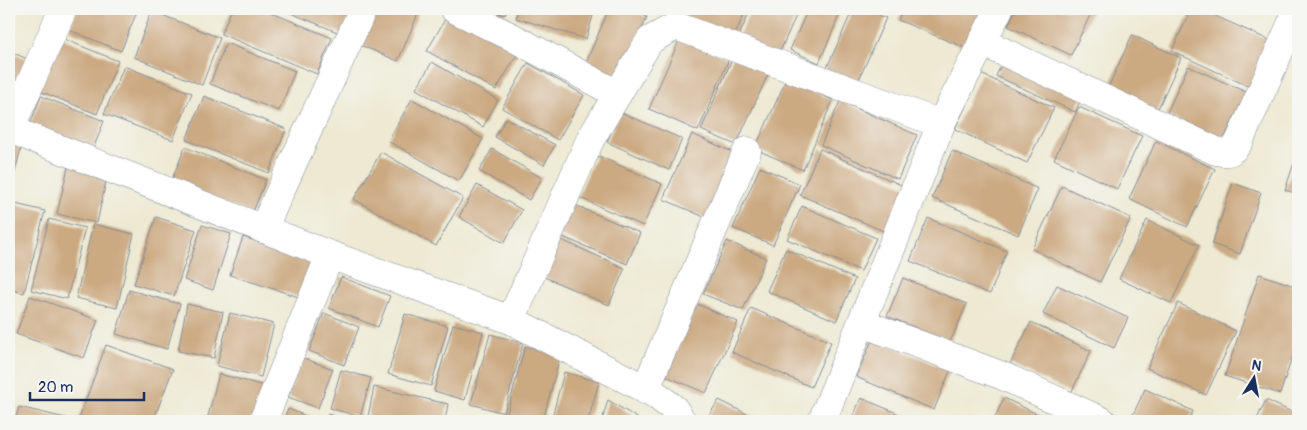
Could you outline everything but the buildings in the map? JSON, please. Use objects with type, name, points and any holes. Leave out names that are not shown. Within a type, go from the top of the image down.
[{"type":"street","points":[[63,9],[9,129],[330,255],[511,320],[655,394],[674,409],[682,421]]},
{"type":"street","points":[[263,229],[363,9]]},
{"type":"street","points":[[454,9],[512,37],[617,94]]},
{"type":"street","points":[[822,421],[941,124],[999,9]]},
{"type":"street","points":[[982,42],[1216,151],[1226,153],[1234,149],[1239,142],[1298,9]]},
{"type":"street","points":[[511,320],[590,140],[650,40],[676,26],[941,124]]},
{"type":"street","points":[[646,390],[747,151]]},
{"type":"street","points":[[263,421],[330,255]]},
{"type":"street","points":[[862,323],[1003,376],[1102,421]]}]
